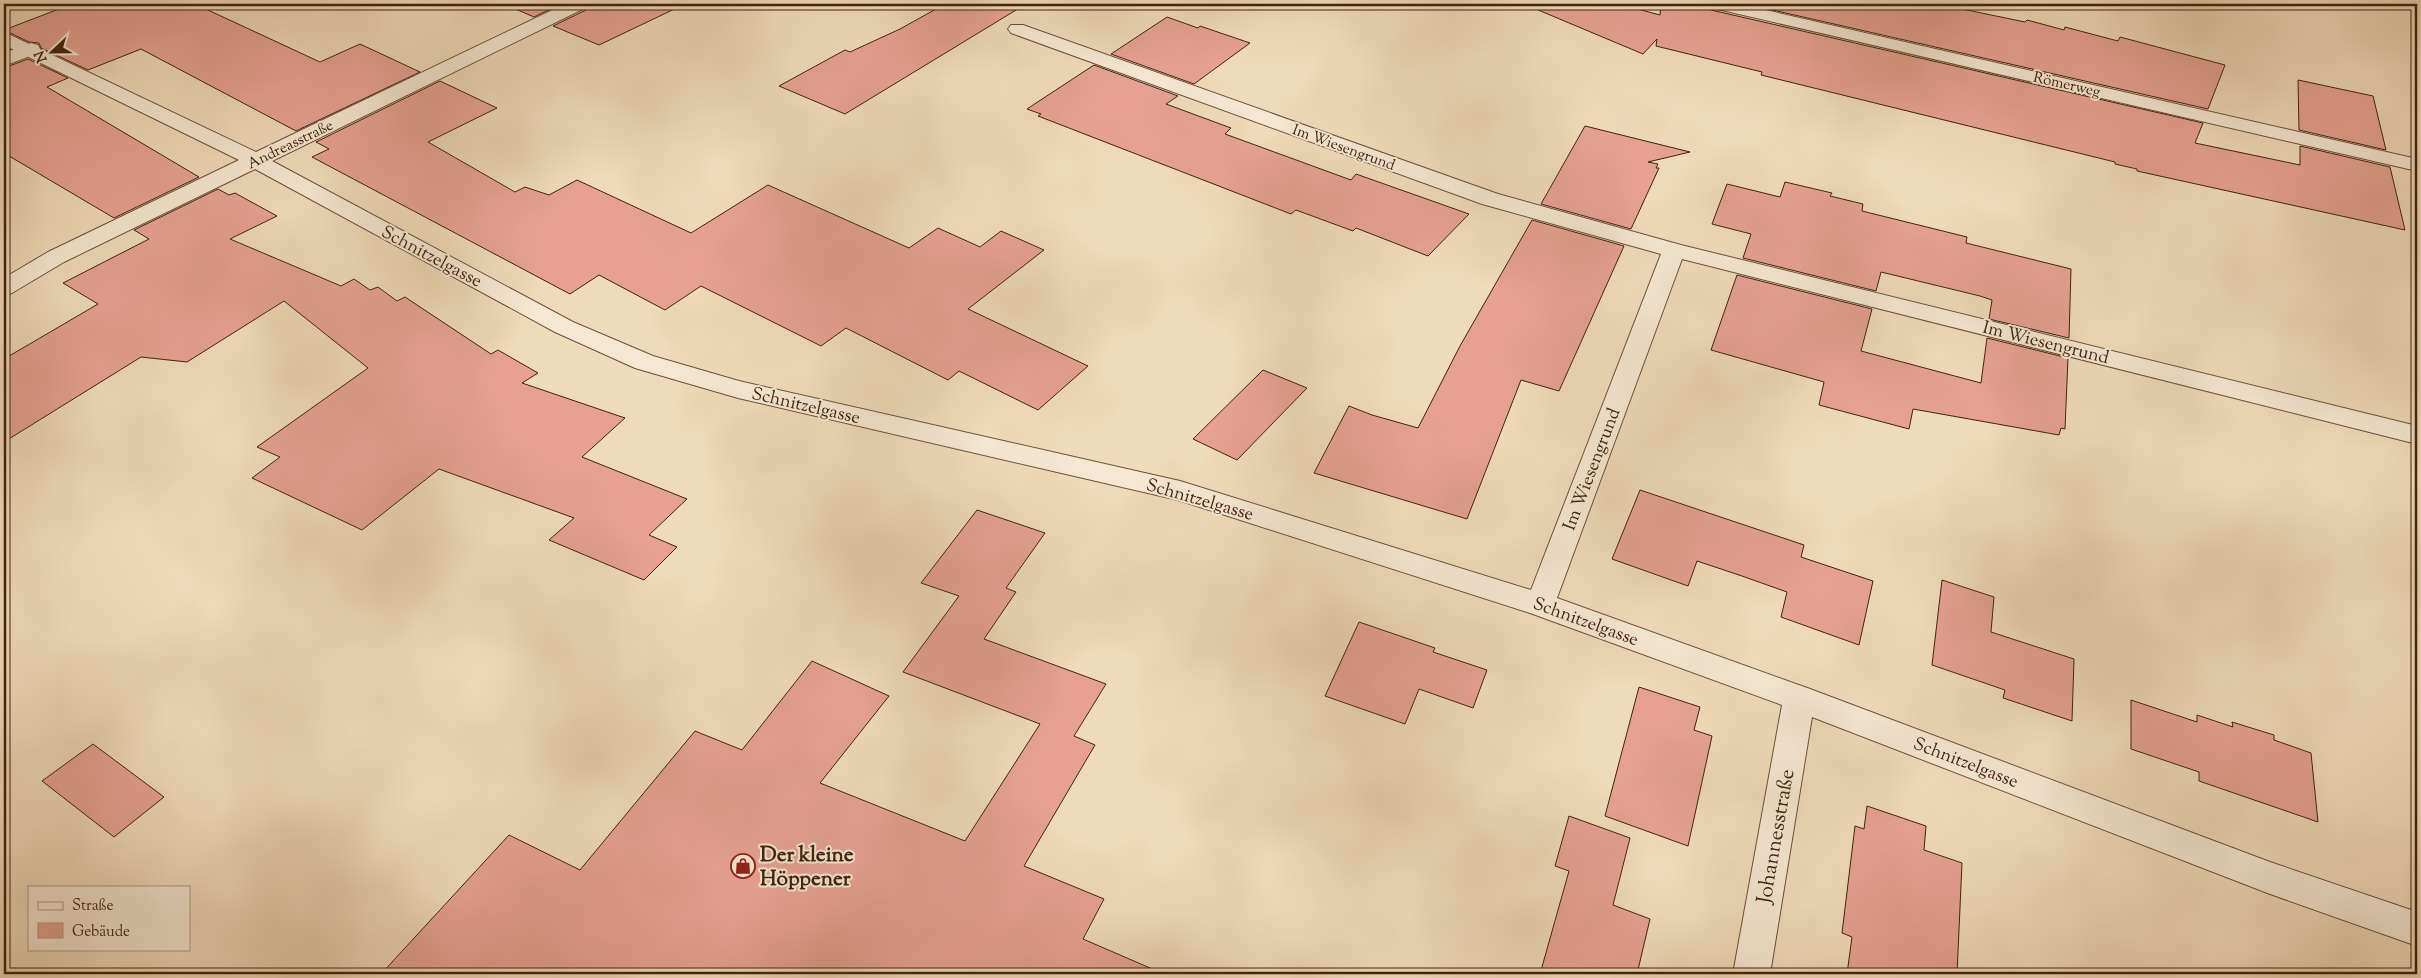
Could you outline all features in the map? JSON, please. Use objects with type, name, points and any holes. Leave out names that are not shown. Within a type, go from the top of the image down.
[{"type":"street","name":"Andreasstraße","points":[[4,288],[56,257],[579,4]]},
{"type":"street","name":"Römerweg","points":[[1717,4],[2417,165]]},
{"type":"street","name":"Im Wiesengrund","points":[[1018,29],[1490,199],[1674,250],[2417,435]]},
{"type":"street","name":"Schnitzelgasse","points":[[4,38],[31,49],[257,161],[564,327],[644,362],[738,389],[1180,491],[1540,604],[1799,698],[2270,878],[2417,929]]},
{"type":"street","points":[[4,60],[31,49]]},
{"type":"street","name":"Im Wiesengrund","points":[[1540,604],[1674,250]]},
{"type":"street","name":"Johannesstraße","points":[[1751,974],[1799,698]]},
{"type":"building","points":[[72,4],[195,4],[320,62],[360,44],[420,72],[296,131],[141,49],[88,70],[41,48],[39,43],[29,42],[4,30]]},
{"type":"building","points":[[504,4],[561,4],[534,17]]},
{"type":"building","points":[[590,4],[685,4],[599,45],[553,26],[586,10]]},
{"type":"building","points":[[945,4],[1026,4],[845,114],[779,86],[845,50],[850,52],[900,29]]},
{"type":"building","points":[[1532,4],[1619,4],[1660,15],[1661,4],[1706,4],[1711,10],[2203,123],[2195,143],[2300,165],[2300,146],[2390,167],[2405,230],[2137,171],[2137,169],[2115,164],[2115,162],[1761,75],[1762,72],[1656,46],[1657,39],[1643,54],[1531,7]]},
{"type":"building","points":[[1746,4],[1938,4],[2025,22],[2027,20],[2064,30],[2065,27],[2118,41],[2120,37],[2225,65],[2208,109]]},
{"type":"building","points":[[1167,17],[1250,43],[1194,84],[1111,54]]},
{"type":"building","points":[[28,59],[68,78],[47,87],[199,177],[114,218],[4,153],[4,68]]},
{"type":"building","points":[[1094,65],[1178,96],[1166,104],[1231,128],[1225,134],[1351,180],[1356,174],[1469,214],[1428,256],[1356,228],[1353,231],[1296,210],[1291,214],[1038,116],[1041,114],[1027,109]]},
{"type":"building","points":[[2298,80],[2373,96],[2386,150],[2299,130]]},
{"type":"building","points":[[440,81],[497,108],[428,142],[515,192],[525,187],[549,195],[577,180],[691,233],[768,185],[909,248],[938,228],[980,247],[1001,231],[1044,250],[968,309],[1088,366],[1038,410],[959,371],[948,380],[846,328],[821,346],[701,286],[665,310],[599,275],[570,294],[312,157],[329,149],[316,142]]},
{"type":"building","points":[[1585,126],[1690,152],[1648,162],[1658,164],[1656,168],[1659,168],[1631,229],[1541,204]]},
{"type":"building","points":[[1785,182],[1832,193],[1830,196],[1863,204],[1862,211],[1967,237],[1966,243],[2071,269],[2069,338],[1989,319],[1992,300],[1980,296],[1881,272],[1876,291],[1743,258],[1751,234],[1712,224],[1727,184],[1780,197]]},
{"type":"building","points":[[218,189],[229,195],[235,193],[277,216],[230,239],[341,286],[354,279],[370,290],[378,287],[397,301],[405,297],[491,354],[498,350],[538,373],[522,383],[625,418],[582,457],[687,499],[649,535],[677,547],[644,580],[549,540],[574,518],[439,469],[362,530],[252,478],[280,457],[257,447],[368,368],[284,301],[187,362],[141,357],[4,442],[4,359],[98,304],[63,283],[149,239],[134,230]]},
{"type":"building","points":[[1532,220],[1624,246],[1559,391],[1521,380],[1467,519],[1314,473],[1349,406],[1372,415],[1418,428],[1460,346]]},
{"type":"building","points":[[1737,275],[1872,309],[1861,351],[1981,383],[1987,338],[2068,358],[2065,429],[2061,428],[2059,435],[1913,409],[1909,429],[1819,405],[1824,382],[1711,350]]},
{"type":"building","points":[[1263,370],[1307,388],[1237,460],[1193,439]]},
{"type":"building","points":[[1640,490],[1804,545],[1801,557],[1873,581],[1859,645],[1781,617],[1787,592],[1739,575],[1697,561],[1688,586],[1612,559]]},
{"type":"building","points":[[977,510],[1045,533],[1006,588],[1016,592],[984,639],[1106,684],[1074,736],[1095,745],[1024,866],[1104,899],[1083,939],[1164,974],[381,974],[509,835],[580,870],[695,731],[742,750],[812,661],[889,696],[820,783],[965,841],[1040,724],[903,672],[959,596],[921,583]]},
{"type":"building","points":[[1942,580],[1994,597],[1991,632],[2074,659],[2072,721],[2003,698],[2005,690],[1932,665]]},
{"type":"building","points":[[1359,622],[1435,648],[1433,652],[1487,670],[1473,708],[1419,689],[1405,724],[1325,696]]},
{"type":"building","points":[[1639,687],[1700,707],[1694,730],[1712,736],[1688,846],[1605,816]]},
{"type":"building","points":[[2131,700],[2197,722],[2197,715],[2233,727],[2232,722],[2274,735],[2274,740],[2311,753],[2318,822],[2199,781],[2199,772],[2131,749]]},
{"type":"building","points":[[93,744],[164,797],[114,837],[42,781]]},
{"type":"building","points":[[1867,806],[1926,826],[1924,850],[1962,863],[1957,974],[1847,974],[1852,937],[1842,933],[1855,826],[1864,829]]},
{"type":"building","points":[[1569,816],[1630,838],[1613,905],[1650,919],[1637,974],[1540,974],[1569,871],[1555,866]]},
{"type":"place","name":"Der kleine Höppener","points":[[743,866]]}]
